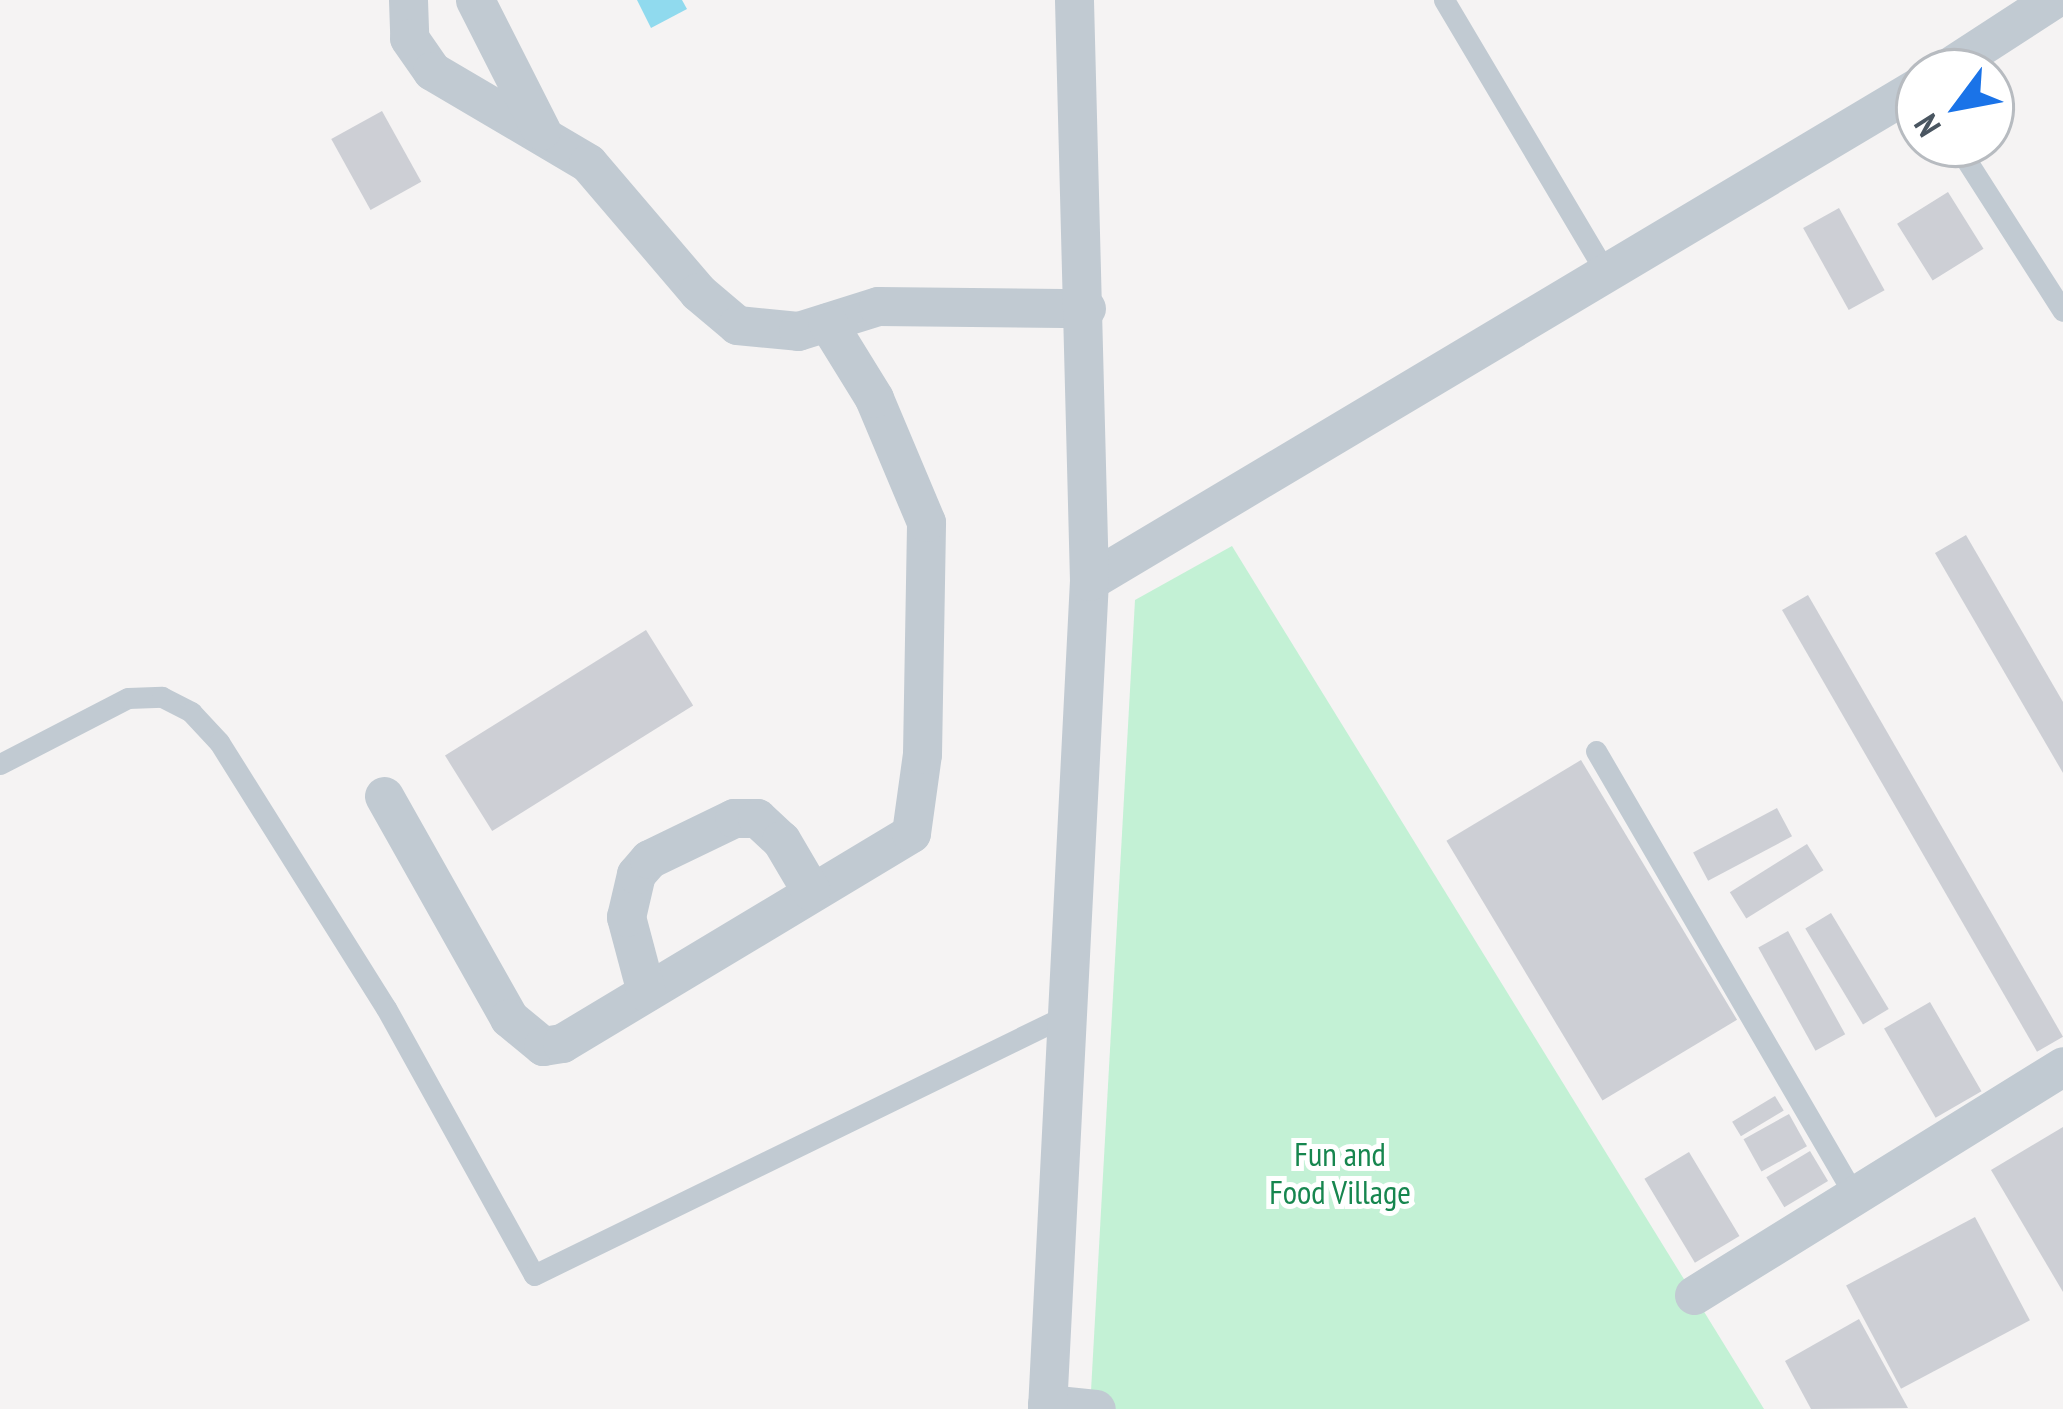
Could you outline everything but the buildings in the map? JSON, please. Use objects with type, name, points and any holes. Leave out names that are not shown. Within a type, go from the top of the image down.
[{"type":"street","points":[[408,0],[409,38],[432,71],[541,130],[612,188],[720,315],[776,333],[878,306],[1086,308]]},
{"type":"street","points":[[475,0],[541,130]]},
{"type":"street","points":[[1074,0],[1086,308],[1089,581],[1047,1407],[1096,1409]]},
{"type":"street","points":[[1978,48],[2053,0]]},
{"type":"street","points":[[1089,581],[1895,100]]},
{"type":"street","points":[[384,796],[460,938],[526,1035],[543,1046],[562,1043],[811,891],[895,846],[917,820],[927,609],[926,522],[874,398],[826,322]]},
{"type":"street","points":[[646,992],[626,917],[636,874],[649,859],[734,818],[758,818],[782,840],[811,891]]},
{"type":"street","points":[[1694,1295],[2063,1066]]},
{"type":"lane","points":[[1444,0],[1606,273]]},
{"type":"lane","points":[[1971,168],[2063,311]]},
{"type":"lane","points":[[0,764],[128,698],[162,697],[191,712],[220,742],[386,1008],[534,1275],[1070,1014]]},
{"type":"lane","points":[[1596,751],[1853,1193]]},
{"type":"green space","name":"Fun and Food Village","points":[[1232,546],[1764,1409],[1090,1409],[1135,600]]},
{"type":"water","points":[[637,0],[682,0],[687,9],[651,28]]}]
